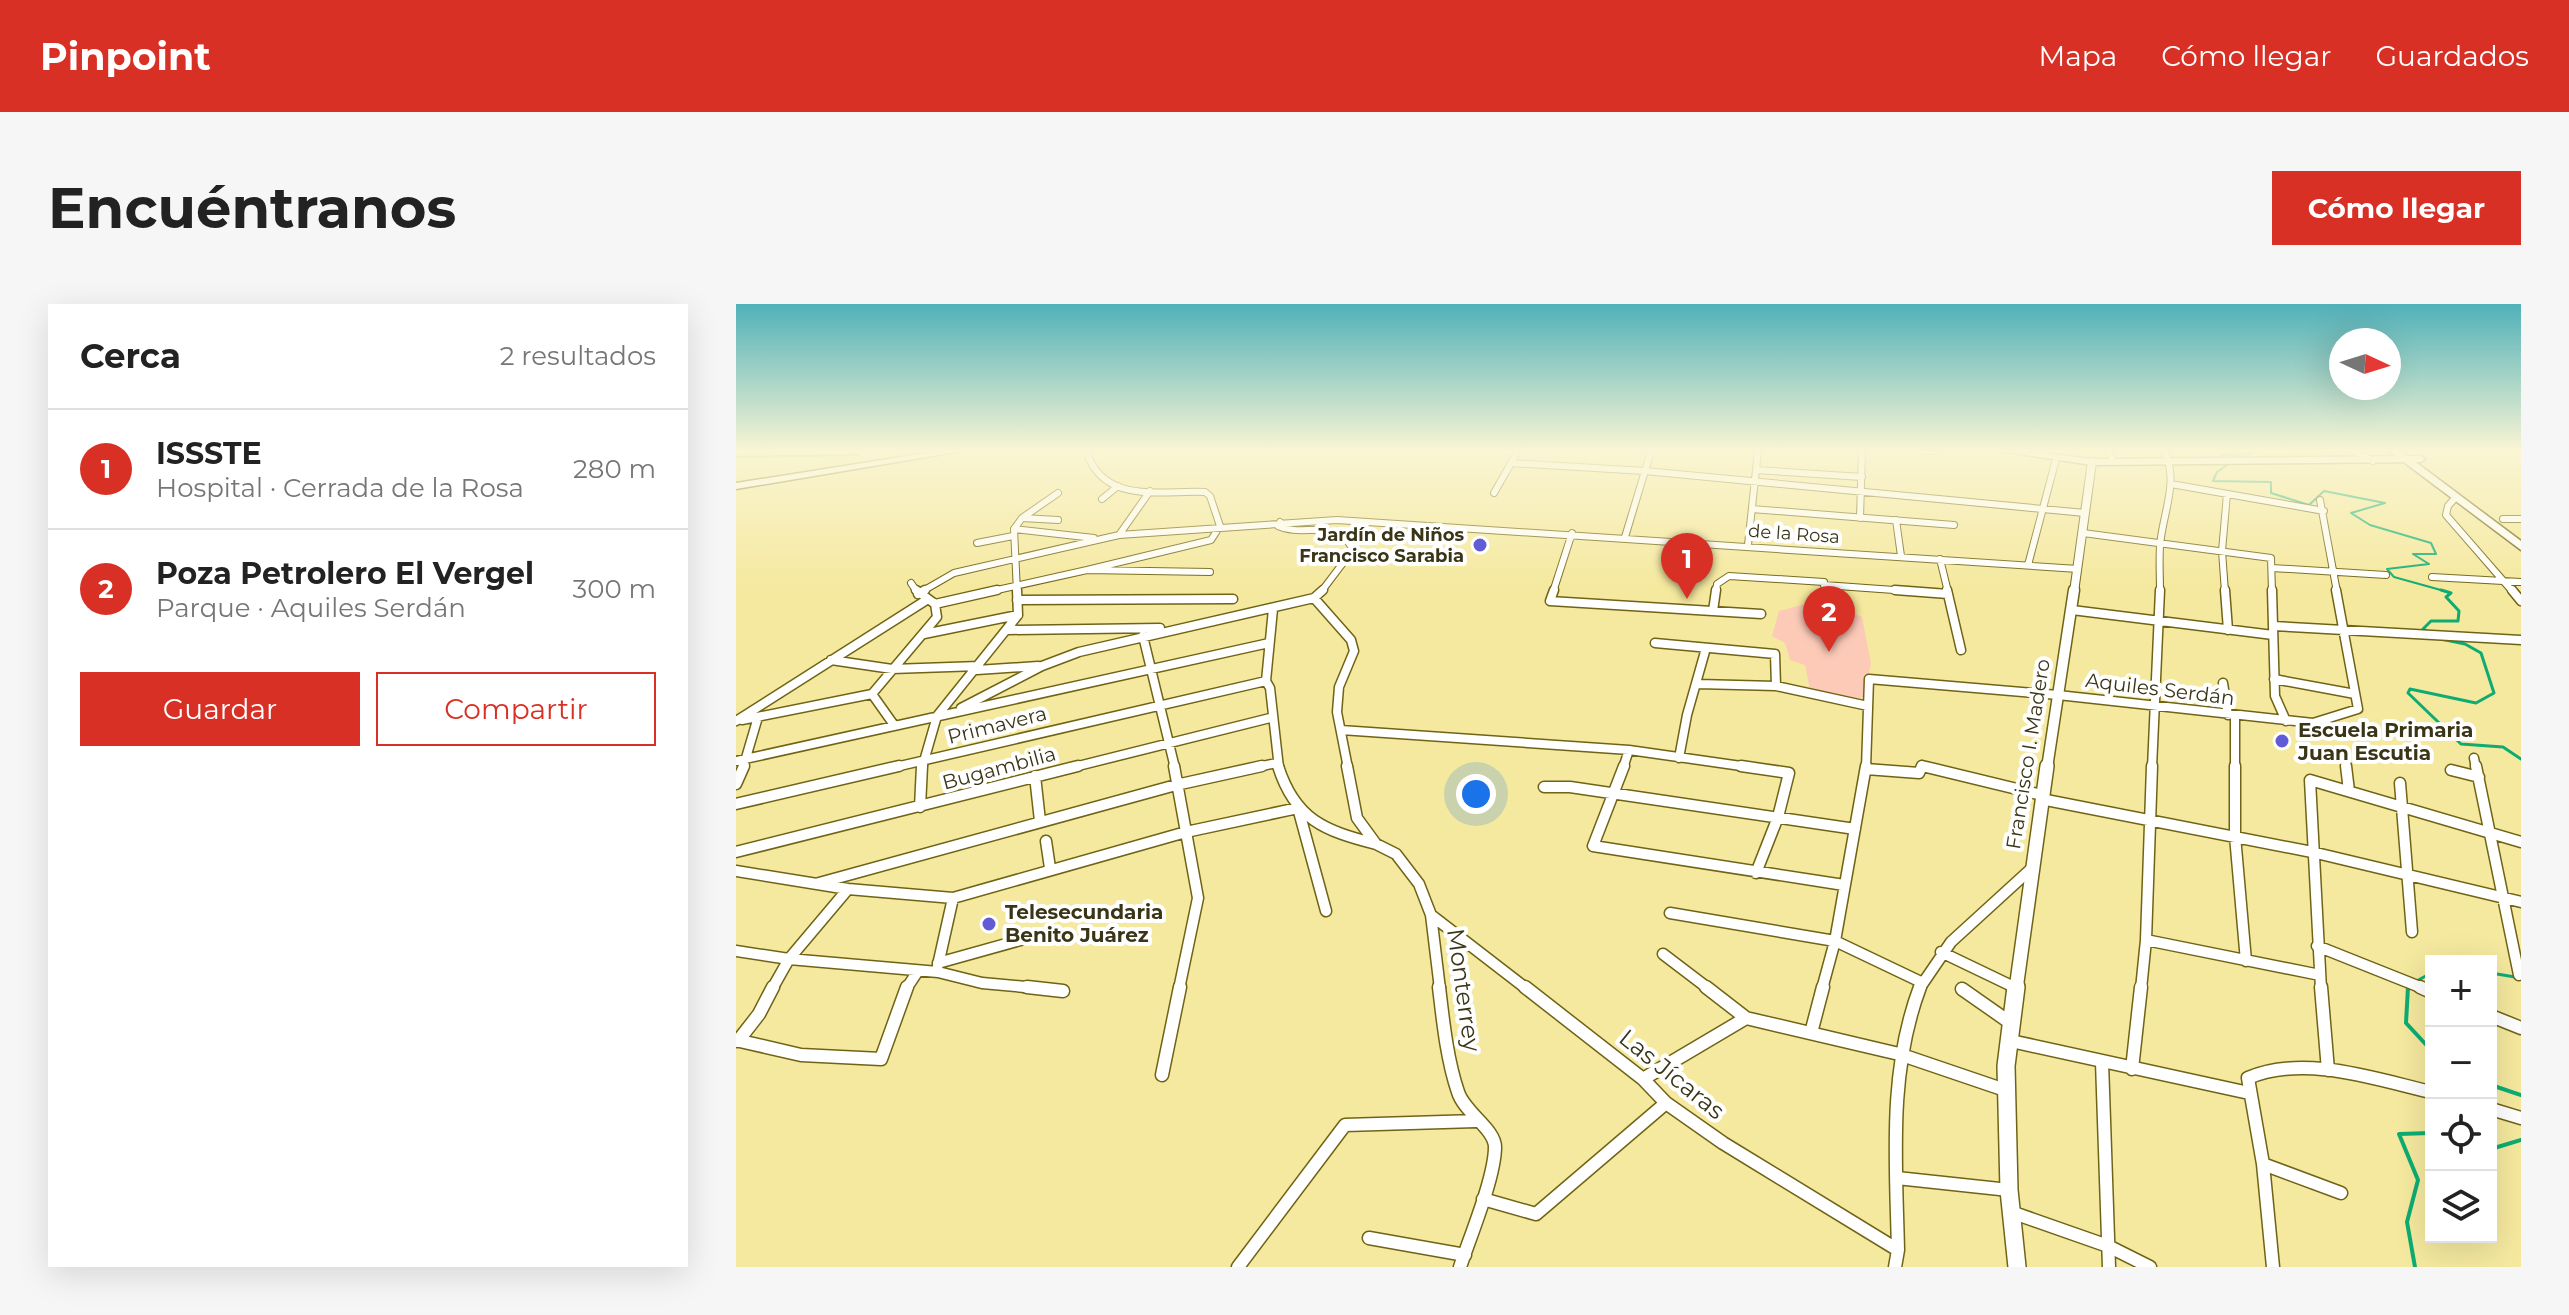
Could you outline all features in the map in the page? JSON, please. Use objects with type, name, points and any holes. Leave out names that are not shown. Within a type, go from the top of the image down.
[{"type":"main road","points":[[2472,496],[2521,533]]},
{"type":"main road","points":[[2456,497],[2521,547]]},
{"type":"street","points":[[920,807],[922,761],[937,716],[1018,615],[1014,532],[1022,518],[1054,496]]},
{"type":"street","points":[[1102,499],[1106,496]]},
{"type":"street","points":[[1119,535],[1147,496]]},
{"type":"street","points":[[736,721],[830,660],[931,601],[1087,570],[1211,540],[1220,526],[1210,496]]},
{"type":"street","points":[[1625,537],[1637,496]]},
{"type":"street","points":[[1748,545],[1753,496]]},
{"type":"street","points":[[1860,518],[1862,496]]},
{"type":"street","points":[[1914,496],[2085,513]]},
{"type":"street","points":[[2028,565],[2045,496]]},
{"type":"street","name":"Francisco I. Madero","points":[[2017,1267],[2009,1190],[2005,1090],[2031,869],[2088,496]]},
{"type":"street","points":[[2132,1069],[2146,940],[2160,622],[2160,544],[2169,496]]},
{"type":"street","points":[[2227,496],[2222,551],[2228,630]]},
{"type":"street","points":[[2238,496],[2324,511]]},
{"type":"street","points":[[2456,497],[2448,506],[2446,515],[2521,601]]},
{"type":"street","points":[[2274,679],[2355,694],[2320,500]]},
{"type":"street","points":[[1752,509],[1954,525]]},
{"type":"street","points":[[1022,518],[1058,520]]},
{"type":"street","points":[[2503,519],[2521,519]]},
{"type":"street","name":"de la Rosa","points":[[918,594],[954,573],[1119,535],[1280,522],[1352,520],[2078,569]]},
{"type":"street","points":[[1896,520],[1901,556]]},
{"type":"street","points":[[954,712],[1042,666],[1079,652],[1314,598],[1324,590],[1348,558],[1352,548],[1350,542],[1333,531],[1284,529],[1278,526],[1280,522]]},
{"type":"street","points":[[977,543],[1014,532],[1101,539]]},
{"type":"street","points":[[1572,533],[1550,601],[1761,614]]},
{"type":"street","points":[[2083,533],[2271,558],[2275,696],[2286,721]]},
{"type":"street","points":[[1940,559],[1961,650]]},
{"type":"street","points":[[2272,568],[2386,575]]},
{"type":"street","points":[[1087,570],[1210,572]]},
{"type":"street","points":[[1713,611],[1717,584],[1729,576],[1948,594]]},
{"type":"street","points":[[2432,577],[2521,582]]},
{"type":"street","points":[[911,583],[918,594],[931,601]]},
{"type":"street","name":"Monterrey","points":[[1314,598],[1351,640],[1354,651],[1339,687],[1337,712],[1357,818],[1376,844],[1396,854],[1419,884],[1431,915],[1440,993],[1458,1094],[1476,1121],[1489,1131],[1495,1146],[1483,1199],[1462,1261]]},
{"type":"street","points":[[1017,600],[1233,599]]},
{"type":"street","points":[[736,721],[872,694],[935,623],[931,601]]},
{"type":"street","points":[[1273,609],[1266,681],[1270,688],[1276,763],[1298,808],[1326,911]]},
{"type":"street","points":[[2072,610],[2228,630],[2342,630],[2521,640]]},
{"type":"street","points":[[923,634],[1018,615]]},
{"type":"street","points":[[1008,630],[1172,629]]},
{"type":"street","points":[[1143,636],[1149,670],[1170,742],[1198,898],[1162,1075]]},
{"type":"street","points":[[736,761],[1269,643]]},
{"type":"street","points":[[1655,643],[1775,654],[1776,686]]},
{"type":"street","points":[[1679,758],[1687,715],[1706,648]]},
{"type":"street","points":[[830,660],[892,669],[1042,666]]},
{"type":"street","name":"Aquiles Serdán","points":[[1868,706],[1869,679],[2058,695],[2154,708],[2313,723],[2358,709],[2355,694]]},
{"type":"street","name":"Primavera","points":[[736,804],[1266,681]]},
{"type":"street","points":[[2223,683],[2231,715],[2235,836],[2246,961]]},
{"type":"street","points":[[1698,684],[1776,686],[1868,706],[1866,769],[1835,941],[1811,1033]]},
{"type":"street","points":[[872,694],[894,725]]},
{"type":"street","points":[[736,784],[748,758],[758,717]]},
{"type":"street","name":"Bugambilia","points":[[736,852],[1270,718]]},
{"type":"street","points":[[1341,730],[1629,750],[1789,773],[1778,817],[1756,873]]},
{"type":"street","points":[[1629,750],[1593,846],[1844,885]]},
{"type":"street","points":[[2345,756],[2349,791]]},
{"type":"street","points":[[2474,758],[2519,975]]},
{"type":"street","points":[[812,885],[1176,785],[1276,763]]},
{"type":"street","points":[[1866,769],[1919,773],[1922,766],[2042,797],[2312,852],[2521,902]]},
{"type":"street","points":[[2451,770],[2479,777]]},
{"type":"street","points":[[1035,776],[1040,821]]},
{"type":"street","points":[[2328,1070],[2317,946],[2310,780],[2521,842]]},
{"type":"street","points":[[2400,783],[2412,932]]},
{"type":"street","points":[[1544,787],[1615,794],[1855,829]]},
{"type":"street","points":[[736,871],[812,885],[953,898],[1050,868],[1186,832],[1298,808],[1336,834],[1376,844]]},
{"type":"street","points":[[1046,841],[1050,868]]},
{"type":"street","points":[[1895,1267],[1898,1250],[1899,1054],[1921,982],[1941,952],[2031,869]]},
{"type":"street","points":[[848,889],[789,959],[759,1014],[737,1041],[801,1055],[881,1059],[885,1055],[895,1012],[904,990],[918,971]]},
{"type":"street","points":[[938,968],[953,898]]},
{"type":"street","points":[[1670,913],[1835,941],[1921,982]]},
{"type":"street","name":"Las Jícaras","points":[[1431,915],[1643,1079],[1666,1103],[1723,1143],[1898,1250]]},
{"type":"street","points":[[736,951],[918,971],[938,968],[1031,937]]},
{"type":"street","points":[[2146,940],[2320,975]]},
{"type":"street","points":[[2317,946],[2425,990]]},
{"type":"street","points":[[1941,952],[2016,988]]},
{"type":"street","points":[[1663,954],[1746,1018],[1899,1054],[2005,1090]]},
{"type":"street","points":[[938,968],[982,983],[1063,991]]},
{"type":"street","points":[[1962,989],[2013,1025]]},
{"type":"street","points":[[1643,1079],[1746,1018]]},
{"type":"street","points":[[2497,1018],[2521,1028]]},
{"type":"street","points":[[2011,1041],[2249,1093]]},
{"type":"street","points":[[2102,1062],[2109,1267]]},
{"type":"street","points":[[2273,1267],[2263,1164],[2248,1078],[2260,1069],[2328,1070],[2425,1091]]},
{"type":"street","points":[[1483,1199],[1536,1214],[1666,1103]]},
{"type":"street","points":[[2497,1111],[2521,1118]]},
{"type":"street","points":[[1238,1267],[1345,1125],[1476,1121]]},
{"type":"street","points":[[2263,1164],[2341,1193]]},
{"type":"street","points":[[1897,1178],[2009,1190]]},
{"type":"street","points":[[2011,1212],[2108,1246],[2150,1267]]},
{"type":"street","points":[[1369,1238],[1462,1261]]},
{"type":"shaded area","points":[[1821,600],[1862,617],[1871,663],[1864,697],[1855,699],[1810,690],[1805,665],[1790,660],[1785,643],[1772,636],[1779,611]]},
{"type":"waterway","points":[[2280,496],[2309,505],[2319,496]]},
{"type":"waterway","points":[[2349,496],[2385,503],[2351,513],[2370,525],[2431,543],[2436,554],[2413,554],[2429,564],[2387,569],[2394,577],[2444,591]]},
{"type":"waterway","points":[[2427,631],[2423,629],[2431,621],[2458,621],[2459,611],[2446,597],[2451,593],[2444,591]]},
{"type":"waterway","points":[[2444,591],[2448,592]]},
{"type":"waterway","points":[[2436,638],[2465,644],[2481,653],[2494,693],[2476,703],[2410,689],[2408,693],[2461,744],[2503,747],[2521,759]]},
{"type":"waterway","points":[[2497,974],[2515,977]]},
{"type":"waterway","points":[[2415,982],[2425,976]]},
{"type":"waterway","points":[[2408,987],[2406,1023],[2425,1044]]},
{"type":"waterway","points":[[2497,1087],[2521,1095]]},
{"type":"waterway","points":[[2415,1267],[2407,1222],[2418,1180],[2399,1134],[2425,1133]]},
{"type":"waterway","points":[[2497,1147],[2521,1140]]},
{"type":"place","name":"Jardín de Niños Francisco Sarabia","points":[[1480,545]]},
{"type":"place","name":"ISSSTE","points":[[1687,599]]},
{"type":"place","name":"Poza Petrolero El Vergel","points":[[1829,652]]},
{"type":"place","name":"Escuela Primaria Juan Escutia","points":[[2282,741]]},
{"type":"place","name":"Telesecundaria Benito Juárez","points":[[989,924]]}]
